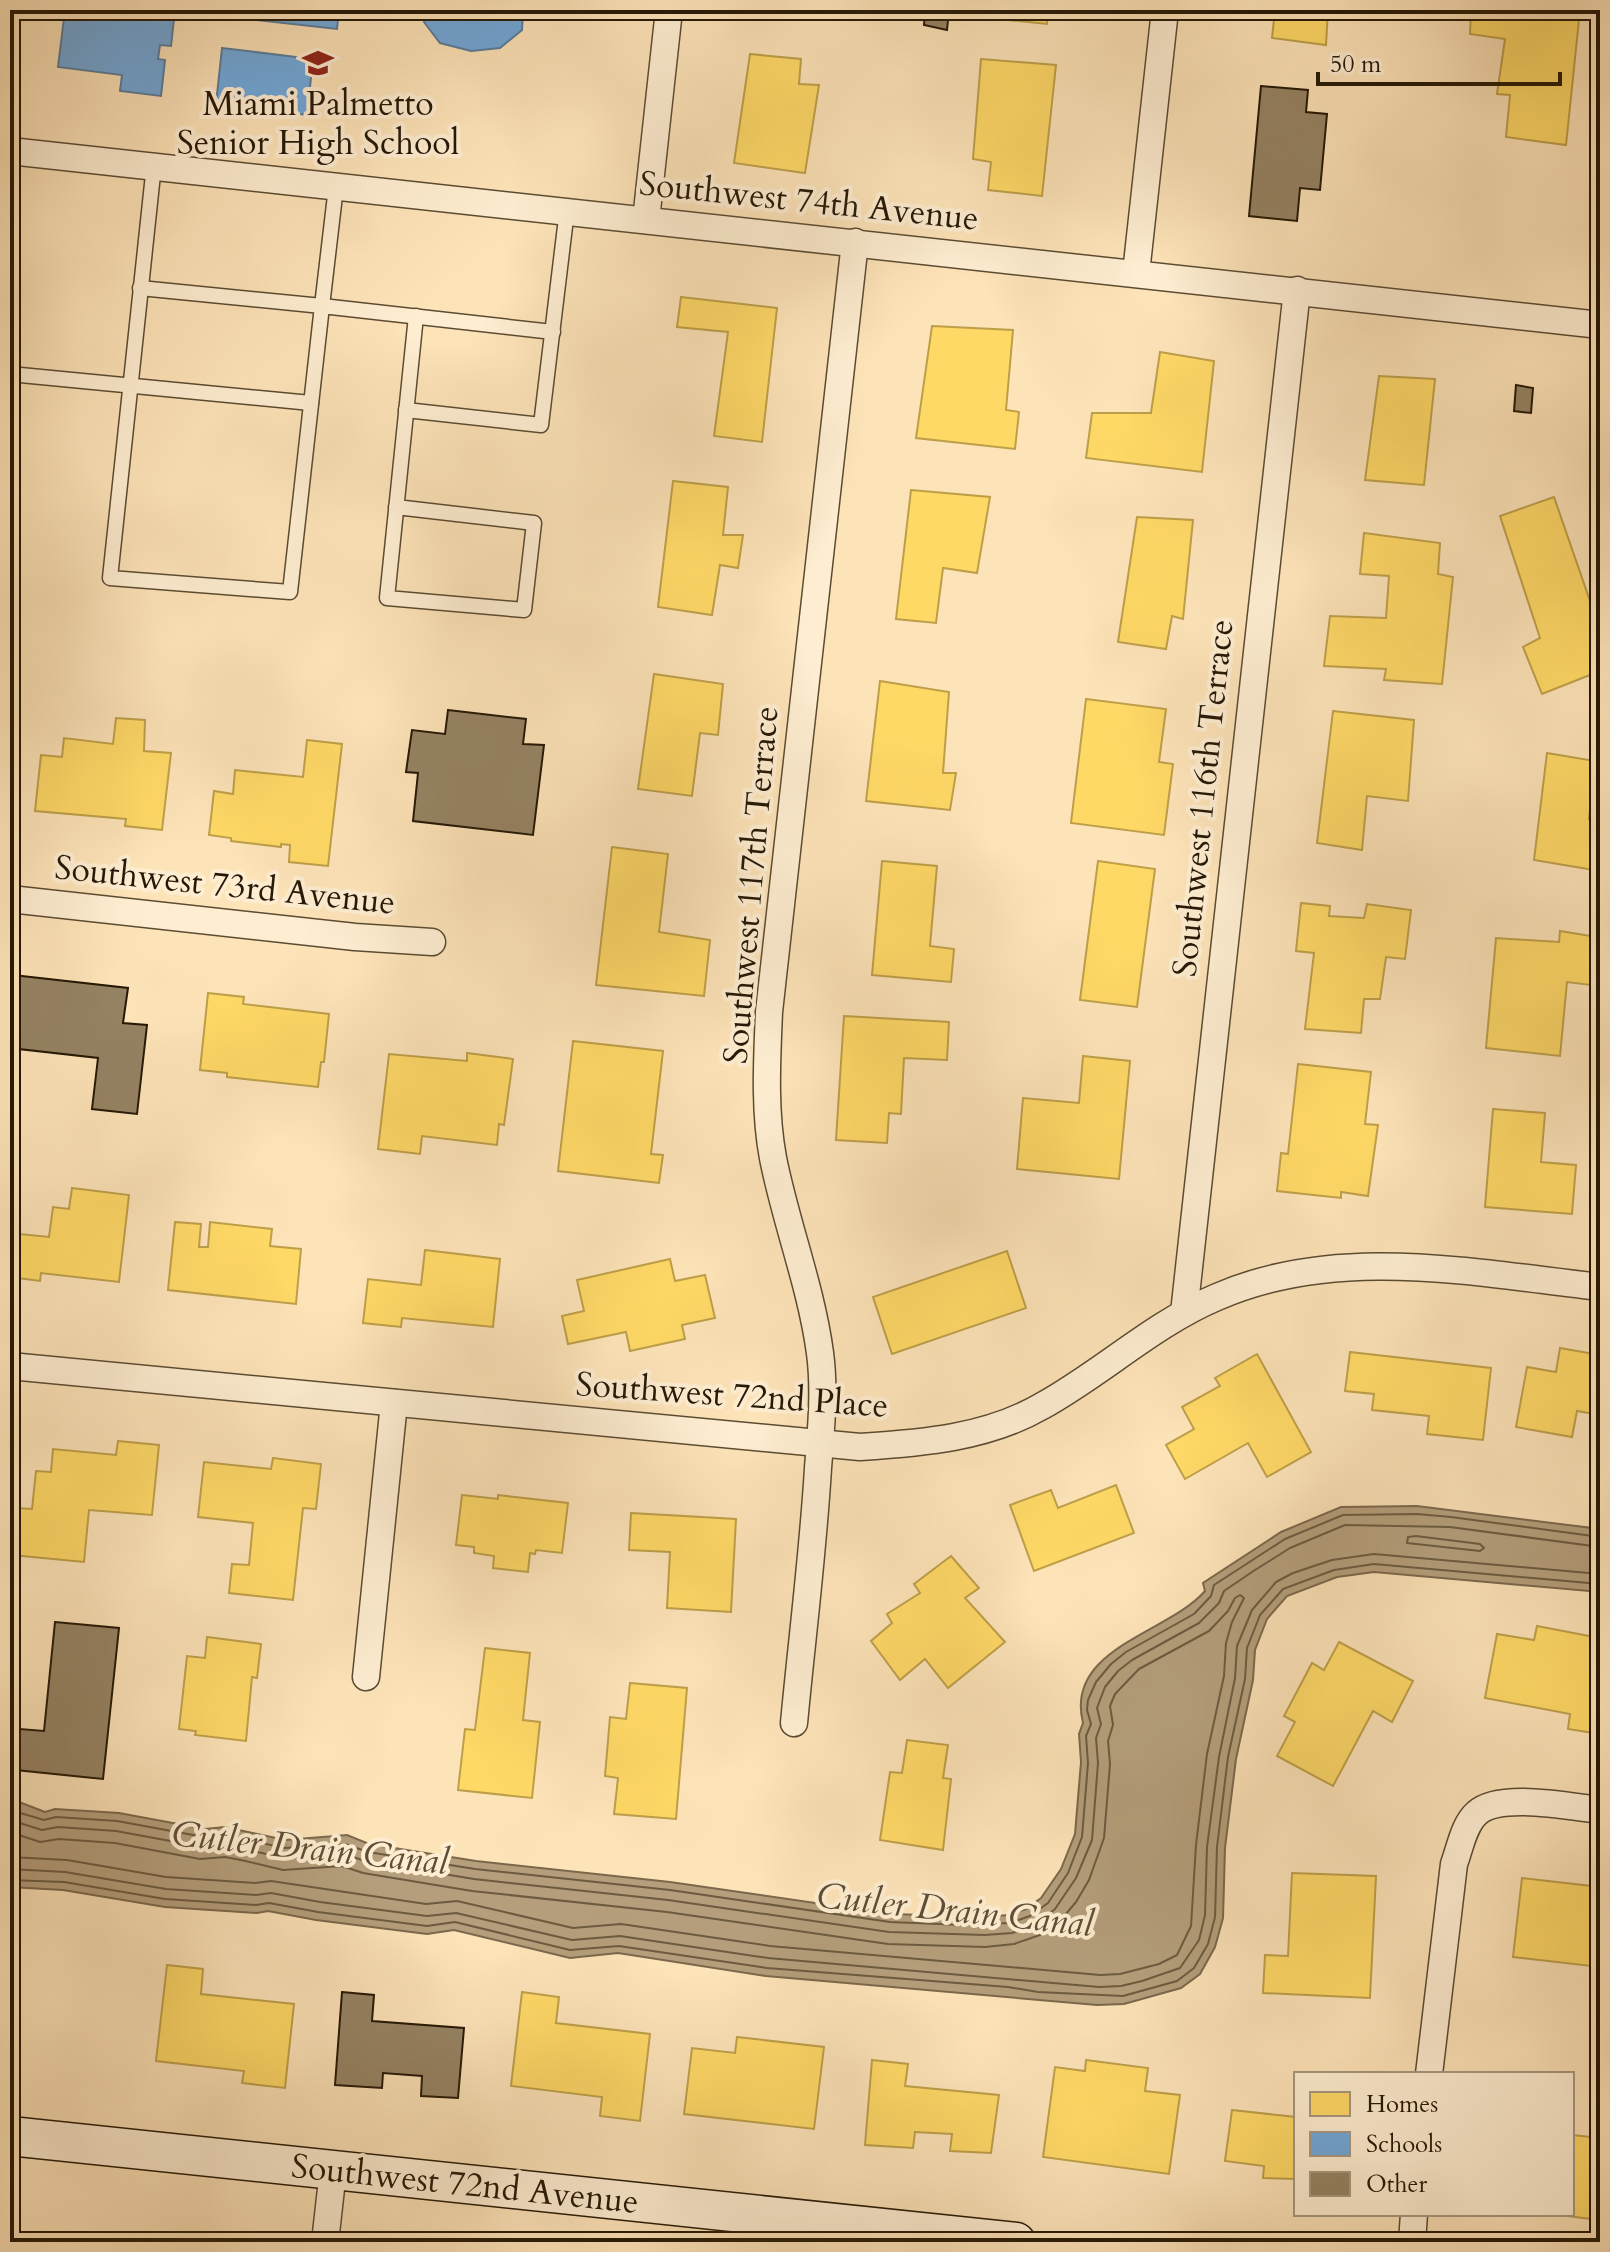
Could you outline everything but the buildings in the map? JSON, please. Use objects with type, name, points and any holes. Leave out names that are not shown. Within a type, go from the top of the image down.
[{"type":"street","points":[[646,220],[669,10]]},
{"type":"street","points":[[1136,273],[1165,10]]},
{"type":"street","name":"Southwest 74th Avenue","points":[[10,151],[1600,325]]},
{"type":"street","name":"Southwest 117th Terrace","points":[[794,1723],[820,1444],[820,1356],[810,1297],[772,1154],[767,1057],[769,1012],[855,242]]},
{"type":"street","name":"Southwest 116th Terrace","points":[[1184,1313],[1297,290]]},
{"type":"street","name":"Southwest 73rd Avenue","points":[[10,899],[355,937],[432,942]]},
{"type":"street","name":"Southwest 72nd Place","points":[[10,1366],[860,1447],[923,1443],[999,1425],[1040,1408],[1184,1313],[1245,1286],[1305,1272],[1342,1267],[1421,1267],[1600,1287]]},
{"type":"street","points":[[366,1677],[394,1403]]},
{"type":"street","points":[[1429,2072],[1454,1864],[1477,1812],[1499,1803],[1529,1802],[1600,1810]]},
{"type":"street","name":"Southwest 72nd Avenue","points":[[10,2136],[333,2171],[762,2228],[1016,2242]]},
{"type":"street","points":[[325,2242],[333,2171]]},
{"type":"street","points":[[1412,2242],[1414,2216]]},
{"type":"lane","points":[[154,165],[110,578],[290,592],[336,187]]},
{"type":"lane","points":[[406,410],[541,425],[567,210]]},
{"type":"lane","points":[[140,288],[553,332]]},
{"type":"lane","points":[[396,507],[534,523],[524,610],[387,598],[396,507],[416,316]]},
{"type":"lane","points":[[10,374],[311,403]]},
{"type":"water","name":"Cutler Drain Canal","points":[[1417,1506],[1600,1529],[1600,1592],[1374,1572],[1337,1577],[1287,1596],[1267,1619],[1255,1650],[1253,1680],[1236,1759],[1225,1848],[1223,1918],[1215,1947],[1200,1974],[1181,1988],[1124,2004],[1097,2005],[766,1976],[618,1953],[570,1958],[454,1930],[427,1934],[268,1911],[257,1913],[165,1907],[63,1890],[10,1887],[10,1802],[19,1802],[45,1812],[55,1809],[119,1813],[205,1829],[225,1827],[285,1840],[347,1835],[369,1844],[476,1861],[670,1882],[891,1914],[1008,1915],[1026,1909],[1041,1898],[1061,1869],[1075,1834],[1081,1762],[1079,1734],[1083,1723],[1081,1698],[1089,1677],[1104,1659],[1189,1606],[1205,1591],[1203,1583],[1281,1532],[1341,1507]]},
{"type":"place","name":"Miami Palmetto Senior High School","points":[[318,63]]}]
